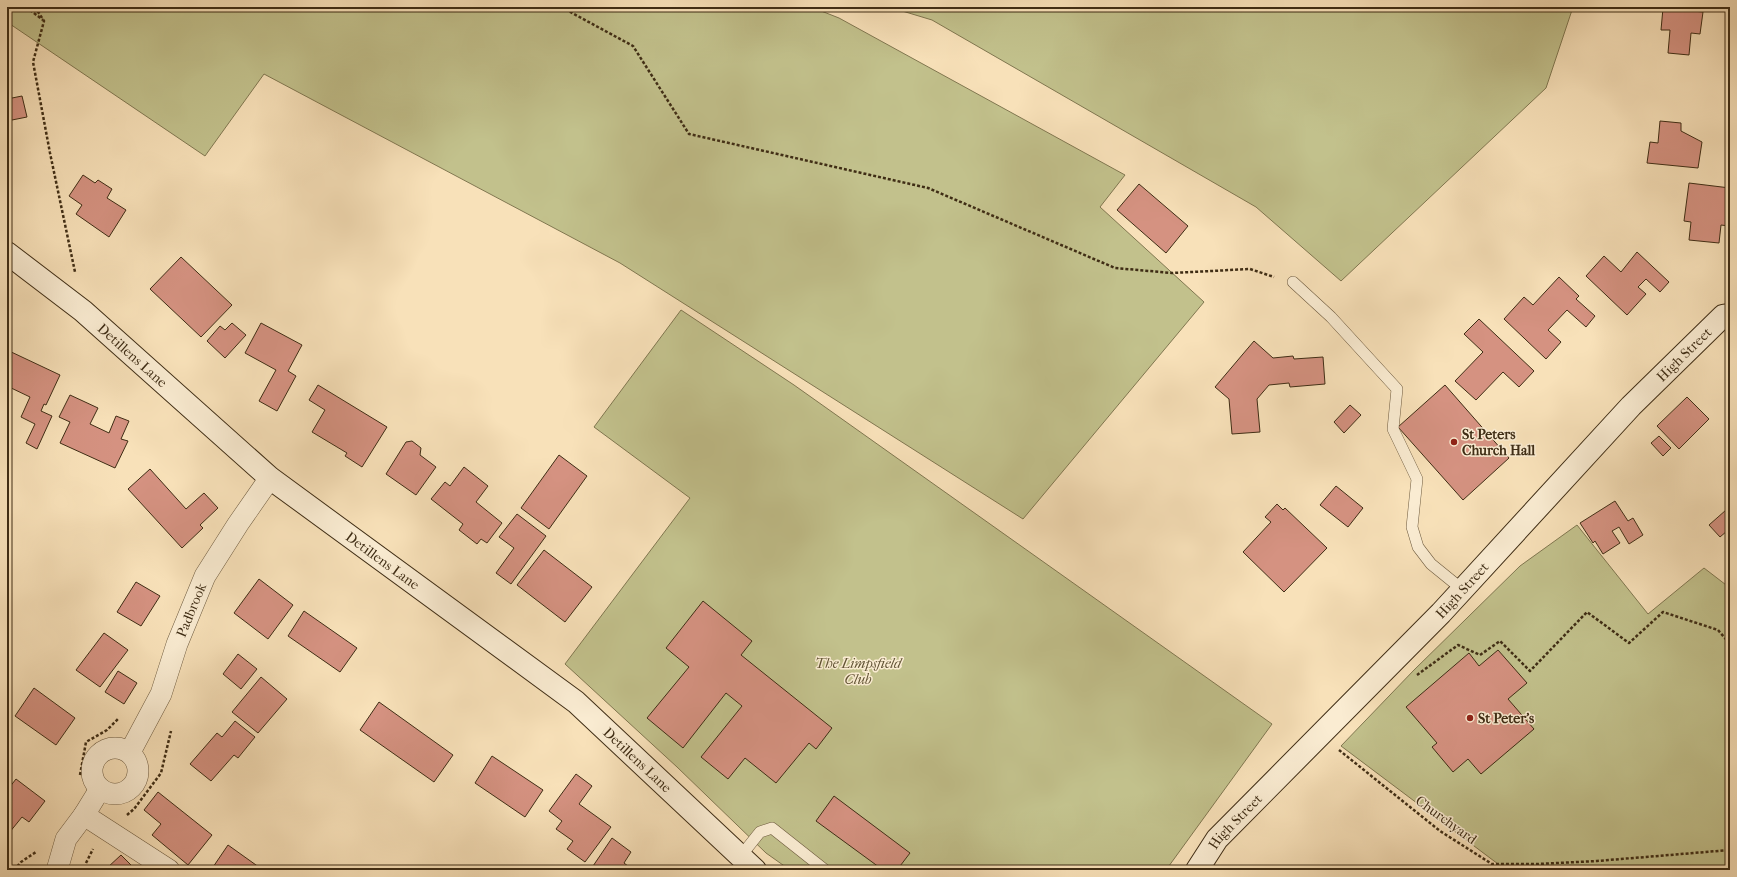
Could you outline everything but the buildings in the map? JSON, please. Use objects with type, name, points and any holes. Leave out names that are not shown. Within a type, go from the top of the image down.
[{"type":"main road","name":"Detillens Lane","points":[[7,254],[83,310],[270,478],[576,702],[748,864]]},
{"type":"main road","name":"High Street","points":[[1197,870],[1216,838],[1463,590],[1631,406],[1723,316],[1730,315]]},
{"type":"street","name":"Padbrook","points":[[130,752],[161,694],[177,644],[205,576],[238,524],[270,478]]},
{"type":"street","points":[[118,747],[130,752],[139,764],[136,783],[123,793],[112,794],[100,789],[92,774],[95,758],[105,750],[118,747]]},
{"type":"street","points":[[57,870],[66,839],[84,815],[100,789]]},
{"type":"street","points":[[84,815],[169,870]]},
{"type":"lane","points":[[1293,282],[1331,317],[1397,389],[1393,429],[1417,479],[1412,527],[1418,547],[1431,564],[1463,590]]},
{"type":"lane","points":[[748,864],[760,832],[772,828],[825,870]]},
{"type":"path","points":[[26,7],[44,21]]},
{"type":"path","points":[[35,7],[44,21],[33,62],[75,273]]},
{"type":"path","points":[[561,7],[633,46],[689,134],[928,188],[1115,268],[1172,273],[1250,269],[1293,282]]},
{"type":"path","points":[[1414,677],[1458,645],[1480,654],[1500,641],[1530,671],[1587,612],[1629,643],[1663,612],[1718,630],[1730,644]]},
{"type":"path","points":[[79,782],[86,742],[107,730],[123,714]]},
{"type":"path","name":"Churchyard","points":[[1337,748],[1440,831],[1492,864],[1538,864],[1597,861],[1730,850]]},
{"type":"path","points":[[14,870],[22,862],[38,851]]},
{"type":"green space","points":[[7,7],[811,7],[839,18],[1125,175],[1100,207],[1204,302],[1023,519],[620,263],[264,74],[205,156],[7,22]]},
{"type":"green space","points":[[889,7],[1573,7],[1546,88],[1341,281],[1256,207],[932,20]]},
{"type":"green space","name":"The Limpsfield Club","points":[[681,310],[794,385],[1272,724],[1166,870],[790,870],[766,853],[677,767],[565,664],[690,498],[594,427]]},
{"type":"green space","points":[[1577,525],[1648,614],[1704,568],[1730,588],[1730,870],[1506,870],[1341,746],[1414,670],[1520,566]]},
{"type":"place","name":"St Peters Church Hall","points":[[1454,442]]},
{"type":"place","name":"St Peter's","points":[[1470,718]]}]
